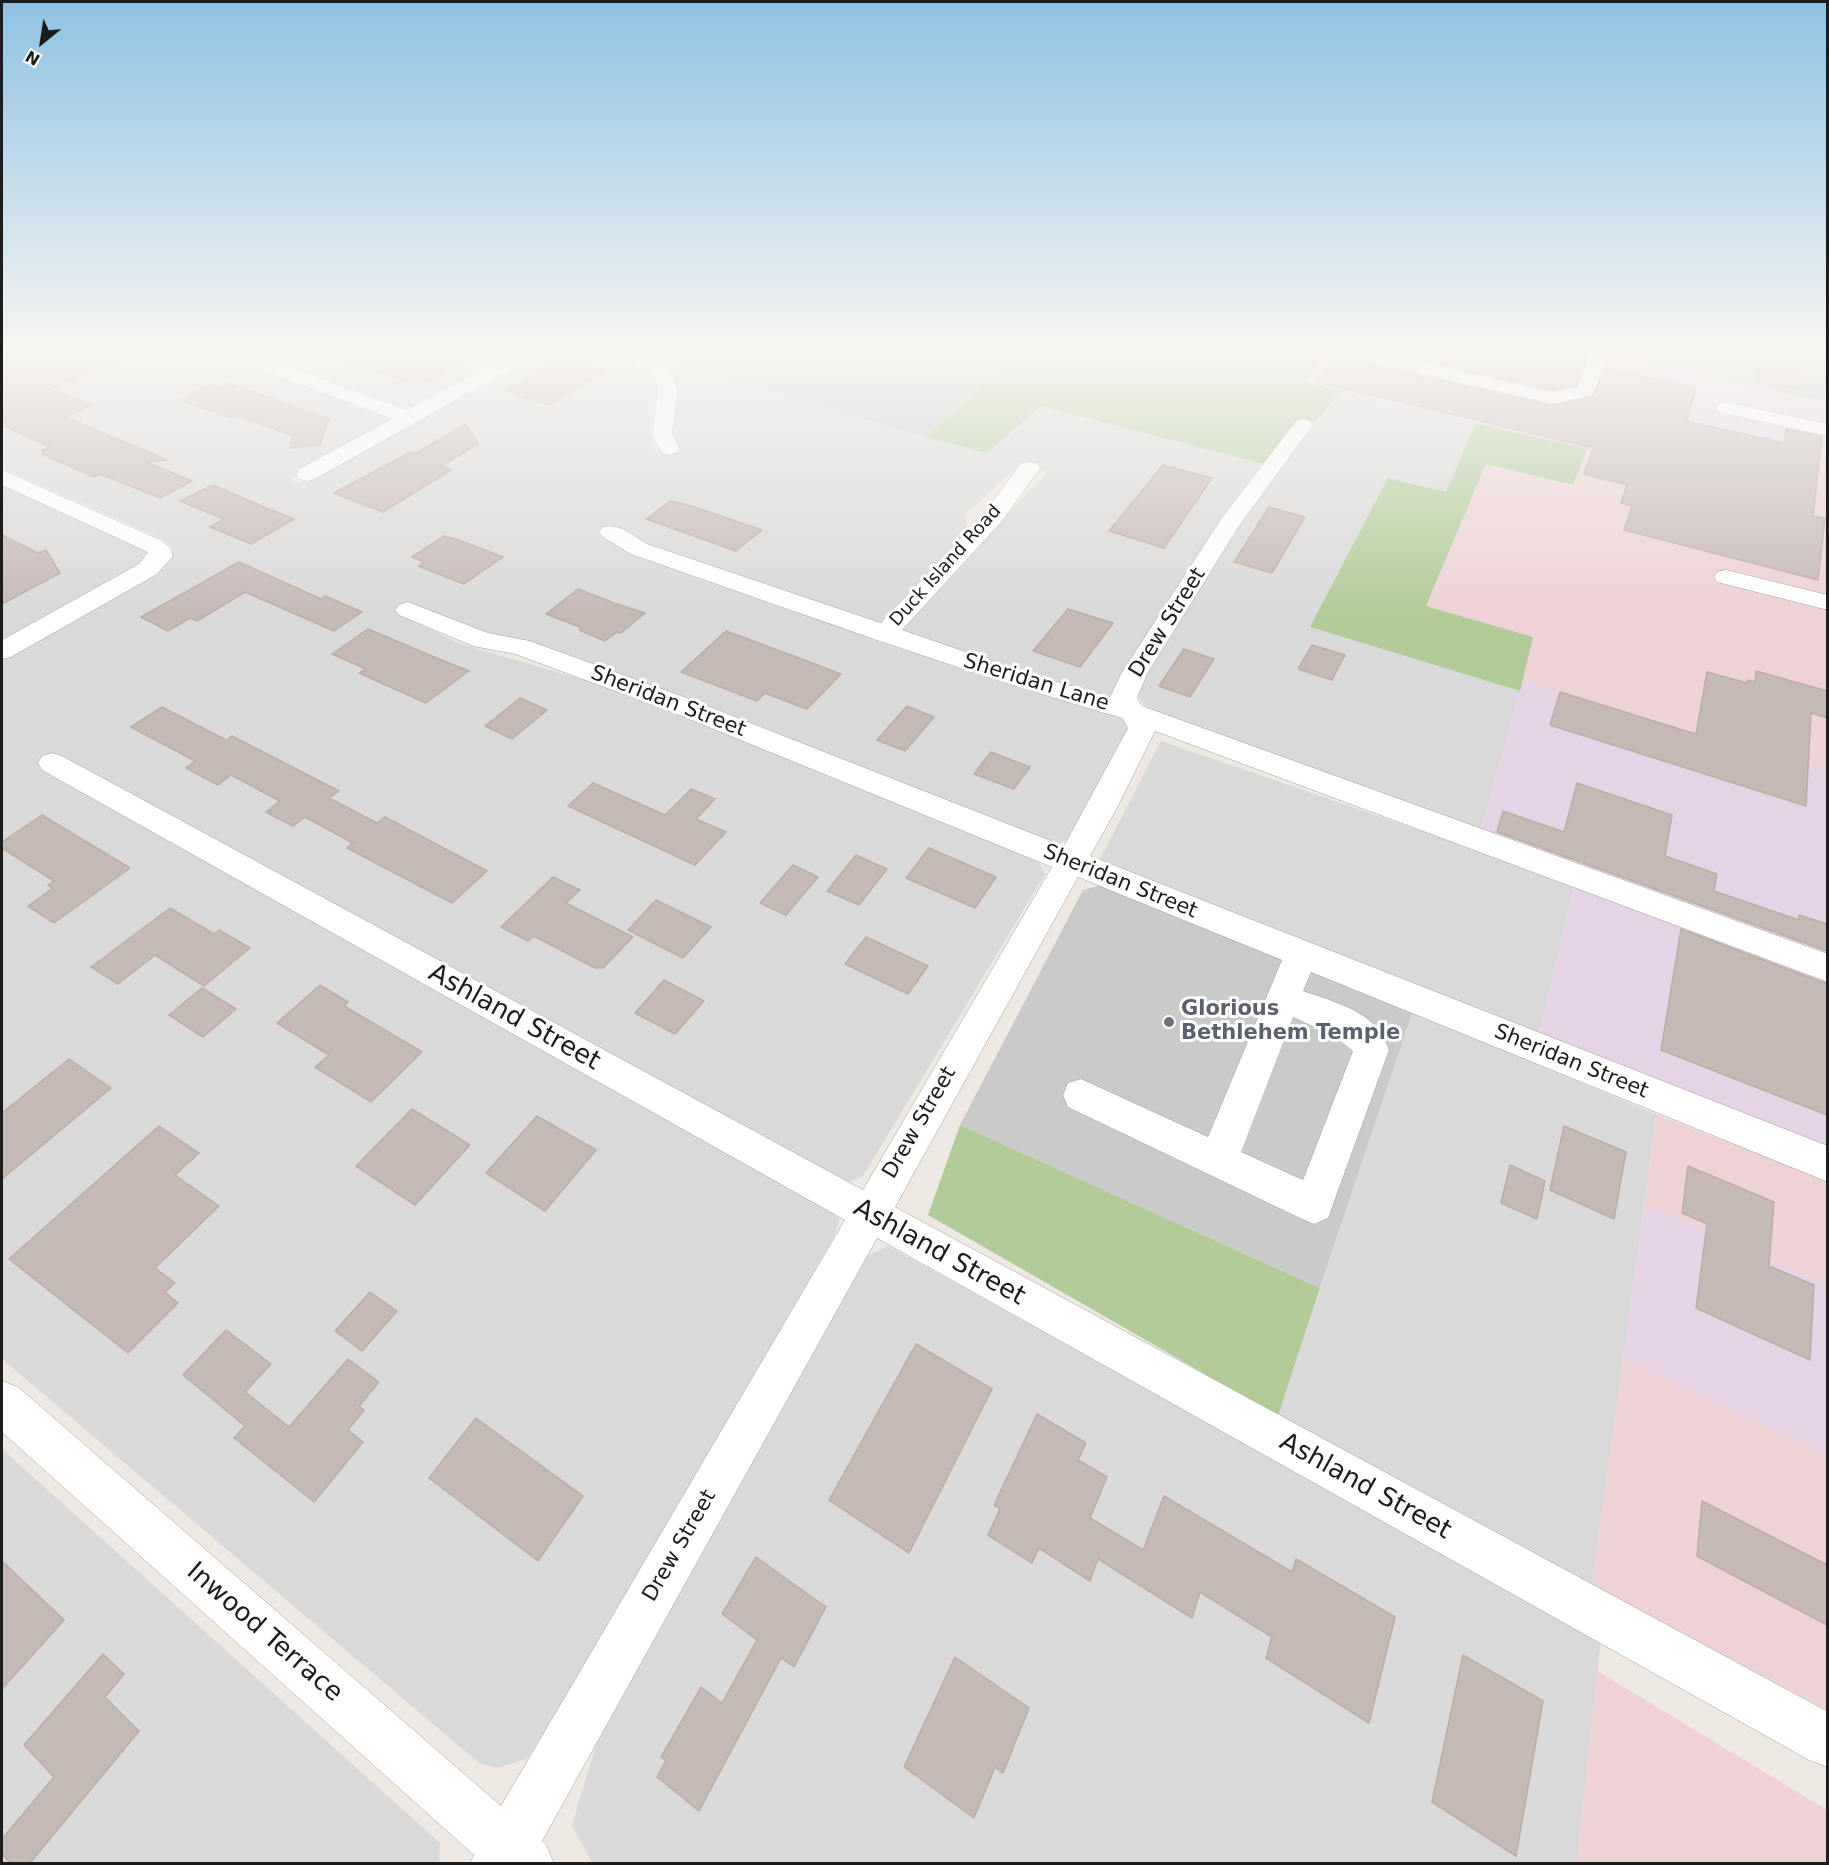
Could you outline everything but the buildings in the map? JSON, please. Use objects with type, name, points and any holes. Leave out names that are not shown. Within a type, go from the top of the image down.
[{"type":"street","points":[[307,474],[371,439]]},
{"type":"street","points":[[664,439],[669,449]]},
{"type":"street","name":"Drew Street","points":[[511,1858],[868,1214],[1103,806],[1142,728],[1123,698],[1134,674],[1229,524],[1293,439]]},
{"type":"street","name":"Duck Island Road","points":[[884,634],[994,516],[1029,468]]},
{"type":"street","points":[[2,477],[155,546],[160,556],[148,569],[2,651]]},
{"type":"street","name":"Sheridan Lane","points":[[611,532],[639,549],[1024,681],[1132,712],[1827,968]]},
{"type":"street","points":[[1726,577],[1827,603]]},
{"type":"street","name":"Sheridan Street","points":[[408,610],[482,640],[521,647],[682,705],[1827,1164]]},
{"type":"street","name":"Ashland Street","points":[[52,763],[1827,1741]]},
{"type":"street","points":[[1218,1160],[1301,954]]},
{"type":"street","points":[[1081,1095],[1314,1204],[1371,1050],[1369,1042],[1349,1026],[1284,999]]},
{"type":"street","name":"Inwood Terrace","points":[[2,1403],[511,1858]]},
{"type":"shaded area","points":[[2,439],[362,439],[290,480],[300,483],[380,439],[651,439],[657,453],[676,450],[671,439],[938,439],[987,453],[1003,439],[1168,439],[1264,464],[1115,694],[1104,697],[1034,681],[908,638],[901,627],[1046,473],[1033,465],[1019,465],[965,515],[968,535],[883,622],[870,626],[644,545],[613,526],[602,530],[635,552],[1024,686],[1114,714],[1126,722],[1127,732],[1071,838],[1058,843],[1042,842],[747,721],[533,645],[483,634],[407,603],[396,612],[458,643],[611,688],[726,731],[1038,859],[1045,874],[863,1176],[849,1182],[834,1179],[60,755],[39,768],[823,1205],[839,1219],[835,1235],[547,1731],[526,1759],[498,1768],[479,1763],[2,1359],[2,659],[157,571],[169,560],[172,547],[161,538],[2,468]]},
{"type":"shaded area","points":[[1302,439],[1469,439],[1446,492],[1310,627],[1520,691],[1481,832],[1147,708],[1137,695],[1141,675],[1246,507]]},
{"type":"shaded area","points":[[1545,439],[1591,439],[1587,449]]},
{"type":"shaded area","points":[[1590,439],[1769,439],[1827,452],[1827,770],[1522,681],[1532,637],[1426,606],[1486,464],[1573,485]]},
{"type":"shaded area","points":[[1768,439],[1827,439],[1827,452]]},
{"type":"shaded area","points":[[2,485],[147,552],[149,558],[146,563],[2,642]]},
{"type":"shaded area","points":[[1522,681],[1827,770],[1827,1146],[1539,1036],[1574,888],[1476,851]]},
{"type":"shaded area","points":[[1161,741],[1450,841],[1574,888],[1539,1036],[1100,859]]},
{"type":"shaded area","points":[[1101,885],[1413,1011],[1320,1288],[960,1125],[1083,890]]},
{"type":"shaded area","points":[[1413,1011],[1657,1115],[1592,1587],[1278,1416]]},
{"type":"shaded area","points":[[1657,1115],[1827,1180],[1827,1284],[1645,1204]]},
{"type":"shaded area","points":[[1645,1204],[1827,1284],[1827,1454],[1623,1359]]},
{"type":"shaded area","points":[[888,1246],[1601,1639],[1577,1863],[594,1864],[572,1825],[607,1708],[863,1258]]},
{"type":"shaded area","points":[[1623,1359],[1827,1454],[1827,1710],[1592,1587]]},
{"type":"shaded area","points":[[2,1449],[440,1843],[439,1863],[2,1863]]},
{"type":"shaded area","points":[[1597,1671],[1827,1810],[1827,1863],[1577,1863]]},
{"type":"green space","points":[[934,439],[1003,439],[987,453]]},
{"type":"green space","points":[[1168,439],[1283,439],[1264,464]]},
{"type":"green space","points":[[1469,439],[1544,439],[1587,449],[1573,485],[1486,464],[1426,606],[1533,637],[1520,691],[1310,627],[1388,478],[1446,492]]},
{"type":"green space","points":[[960,1125],[1320,1288],[1278,1416],[928,1215]]},
{"type":"place","name":"Glorious Bethlehem Temple","points":[[1169,1022]]}]
